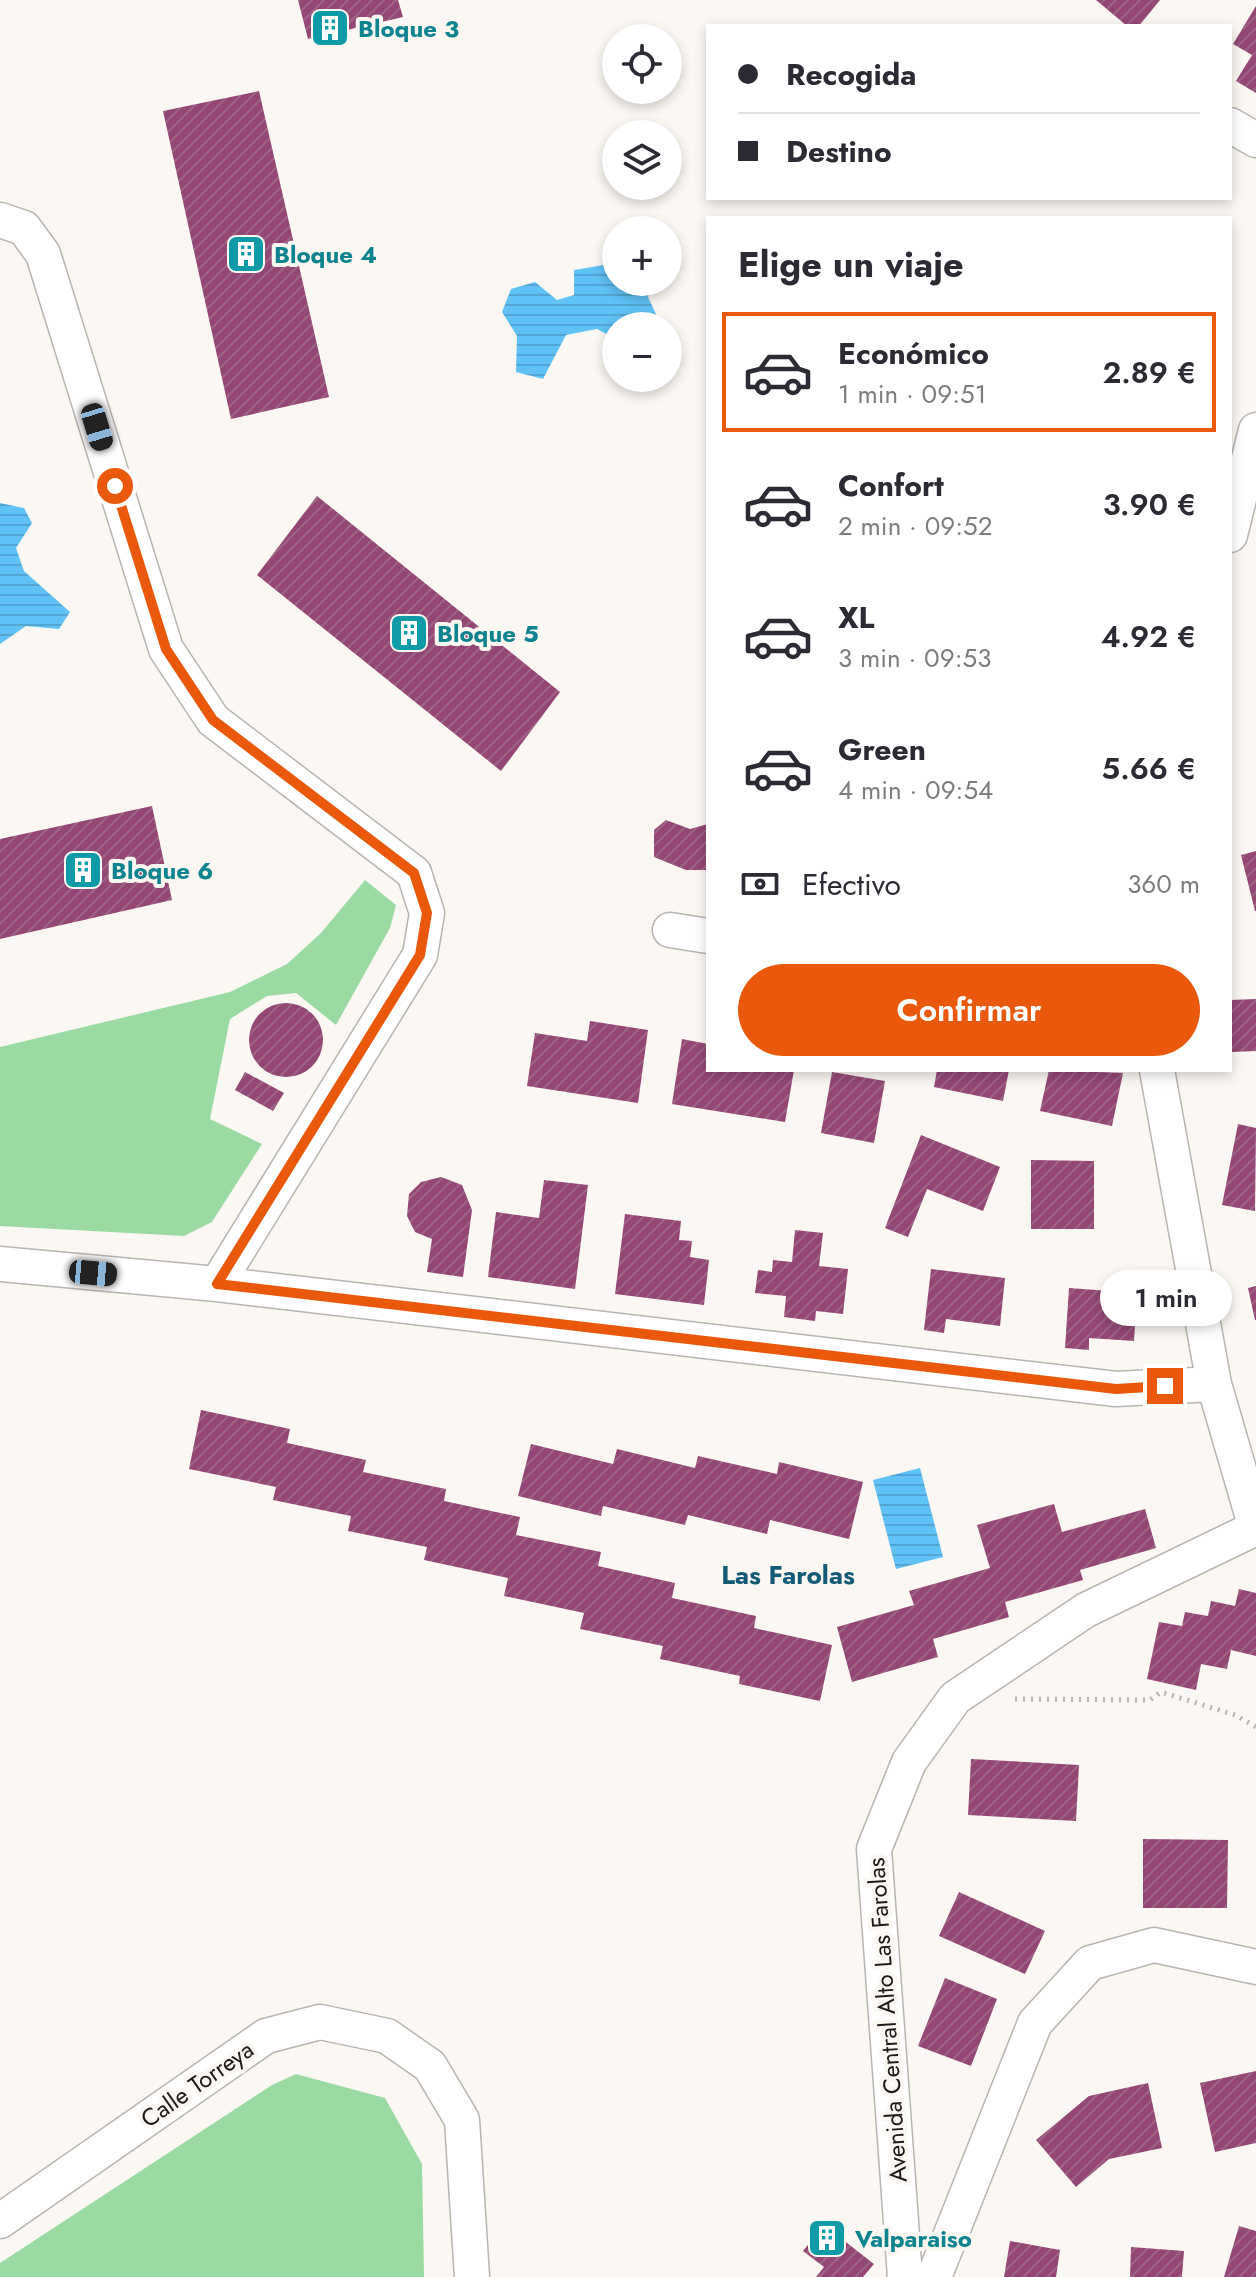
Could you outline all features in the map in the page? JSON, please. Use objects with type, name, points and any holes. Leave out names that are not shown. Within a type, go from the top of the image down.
[{"type":"street","points":[[1232,126],[1256,140]]},
{"type":"street","points":[[0,220],[24,228],[43,254],[166,649],[213,720],[414,873],[427,913],[420,955],[217,1284]]},
{"type":"street","points":[[1232,426],[1256,430],[1232,527]]},
{"type":"street","points":[[670,930],[706,936]]},
{"type":"street","points":[[1157,1072],[1214,1384],[1256,1528]]},
{"type":"street","points":[[0,1264],[217,1284],[1116,1389],[1214,1384]]},
{"type":"street","name":"Avenida Central Alto Las Farolas","points":[[905,2277],[874,1849],[909,1762],[955,1698],[1086,1610],[1256,1528]]},
{"type":"street","points":[[934,2277],[1035,2023],[1090,1963],[1154,1945],[1256,1967]]},
{"type":"street","name":"Calle Torreya","points":[[0,2221],[266,2036],[320,2022],[387,2036],[430,2066],[462,2120],[472,2277]]},
{"type":"path","points":[[979,1683],[1021,1702],[1150,1700],[1161,1692],[1170,1693],[1235,1715],[1256,1727]]},
{"type":"green space","points":[[365,880],[396,905],[390,928],[336,1025],[296,993],[267,996],[230,1019],[210,1119],[262,1144],[212,1222],[184,1236],[0,1226],[0,1047],[230,992],[287,964],[321,933]]},
{"type":"green space","points":[[296,2074],[385,2098],[422,2164],[424,2277],[0,2277],[0,2263],[272,2085]]},
{"type":"water","points":[[602,265],[602,296],[648,296],[655,312],[602,312],[602,332],[597,329],[566,335],[543,379],[516,372],[517,336],[502,312],[511,289],[535,282],[557,300],[574,295],[574,270]]},
{"type":"water","points":[[0,503],[24,508],[32,523],[16,548],[24,571],[70,612],[59,629],[26,626],[0,644]]},
{"type":"water","points":[[920,1468],[943,1557],[896,1569],[873,1480]]},
{"type":"building","name":"Bloque 3","points":[[298,0],[398,0],[403,17],[308,39]]},
{"type":"building","points":[[1096,0],[1160,0],[1141,24],[1125,24]]},
{"type":"building","points":[[1256,6],[1256,93],[1236,81],[1252,55],[1233,44]]},
{"type":"building","name":"Bloque 4","points":[[259,91],[329,397],[231,419],[163,111]]},
{"type":"building","name":"Bloque 5","points":[[317,496],[560,692],[501,771],[257,575]]},
{"type":"building","name":"Bloque 6","points":[[152,806],[172,900],[0,939],[0,839]]},
{"type":"building","points":[[666,820],[690,829],[706,825],[706,870],[686,870],[654,857],[654,830]]},
{"type":"building","points":[[1256,851],[1256,911],[1255,911],[1241,855]]},
{"type":"building","points":[[1256,999],[1256,1051],[1232,1052],[1232,1000]]},
{"type":"building","points":[[279,1003],[293,1003],[307,1009],[317,1019],[323,1040],[321,1054],[307,1071],[293,1077],[279,1077],[265,1071],[255,1061],[249,1047],[249,1033],[255,1019],[265,1009]]},
{"type":"building","points":[[590,1021],[648,1030],[638,1103],[527,1086],[535,1033],[587,1041]]},
{"type":"building","points":[[682,1039],[706,1044],[706,1072],[794,1072],[785,1122],[672,1104]]},
{"type":"building","points":[[245,1072],[284,1093],[273,1111],[235,1090]]},
{"type":"building","points":[[832,1072],[885,1081],[874,1143],[821,1133]]},
{"type":"building","points":[[937,1072],[1009,1072],[1003,1101],[934,1087]]},
{"type":"building","points":[[1049,1072],[1123,1073],[1112,1126],[1040,1111]]},
{"type":"building","points":[[1238,1124],[1256,1128],[1255,1211],[1222,1205]]},
{"type":"building","points":[[921,1135],[1000,1167],[983,1211],[927,1189],[908,1237],[885,1228]]},
{"type":"building","points":[[1031,1160],[1094,1161],[1094,1229],[1031,1229]]},
{"type":"building","points":[[441,1177],[462,1185],[472,1210],[463,1277],[427,1272],[432,1239],[415,1232],[407,1216],[409,1194],[421,1182]]},
{"type":"building","points":[[544,1180],[588,1185],[575,1289],[488,1277],[496,1212],[539,1218]]},
{"type":"building","points":[[625,1214],[681,1221],[679,1240],[692,1241],[690,1257],[709,1260],[704,1305],[615,1294]]},
{"type":"building","points":[[795,1230],[823,1233],[819,1266],[848,1269],[843,1314],[816,1311],[815,1321],[784,1317],[786,1296],[755,1293],[758,1270],[772,1272],[773,1260],[792,1262]]},
{"type":"building","points":[[931,1269],[1005,1278],[1000,1326],[946,1319],[944,1333],[924,1330]]},
{"type":"building","points":[[1256,1286],[1256,1320],[1255,1320],[1248,1288]]},
{"type":"building","points":[[1069,1288],[1137,1293],[1134,1341],[1089,1338],[1089,1350],[1065,1348]]},
{"type":"building","points":[[201,1410],[290,1429],[287,1443],[366,1460],[363,1472],[446,1489],[444,1501],[520,1517],[516,1535],[601,1552],[598,1566],[675,1583],[672,1598],[756,1616],[754,1628],[832,1645],[820,1701],[739,1684],[740,1676],[660,1659],[663,1646],[580,1629],[584,1613],[504,1596],[508,1578],[424,1560],[427,1547],[348,1531],[351,1516],[273,1500],[276,1487],[189,1469]]},
{"type":"building","points":[[531,1444],[613,1464],[617,1449],[695,1468],[698,1456],[777,1474],[779,1462],[863,1482],[849,1539],[770,1520],[767,1534],[688,1515],[685,1525],[603,1506],[601,1516],[518,1496]]},
{"type":"building","points":[[1054,1504],[1062,1532],[1145,1509],[1156,1548],[1080,1570],[1083,1580],[1005,1602],[1009,1617],[933,1639],[938,1657],[852,1682],[837,1627],[914,1605],[909,1591],[990,1568],[977,1525]]},
{"type":"building","points":[[1239,1589],[1256,1593],[1256,1656],[1231,1650],[1227,1669],[1201,1664],[1196,1690],[1147,1679],[1159,1622],[1182,1626],[1185,1612],[1208,1616],[1211,1601],[1235,1606]]},
{"type":"building","points":[[971,1759],[1079,1765],[1076,1821],[968,1815]]},
{"type":"building","points":[[1143,1839],[1228,1840],[1227,1908],[1143,1908]]},
{"type":"building","points":[[959,1892],[1045,1931],[1025,1974],[939,1936]]},
{"type":"building","points":[[945,1978],[997,1999],[971,2066],[918,2046]]},
{"type":"building","points":[[1256,2071],[1256,2143],[1215,2152],[1200,2083]]},
{"type":"building","points":[[1148,2083],[1162,2148],[1109,2159],[1076,2187],[1036,2140],[1089,2096]]},
{"type":"building","name":"Valparaiso","points":[[824,2225],[874,2264],[863,2277],[816,2277],[824,2267],[803,2251]]},
{"type":"building","points":[[1239,2226],[1256,2231],[1256,2277],[1224,2277]]},
{"type":"building","points":[[1010,2241],[1060,2250],[1056,2277],[1004,2277]]},
{"type":"building","points":[[1131,2247],[1184,2251],[1182,2277],[1130,2277]]},
{"type":"place","name":"Bloque 3","points":[[330,28]]},
{"type":"place","name":"Bloque 4","points":[[246,254]]},
{"type":"place","name":"Bloque 5","points":[[409,633]]},
{"type":"place","name":"Bloque 6","points":[[83,870]]},
{"type":"place","name":"Valparaiso","points":[[827,2238]]},
{"type":"district","name":"Las Farolas","points":[[788,1575]]},
{"type":"route","points":[[115,486],[166,649],[213,720],[414,873],[427,913],[420,955],[217,1284],[1116,1389],[1165,1386]]}]
